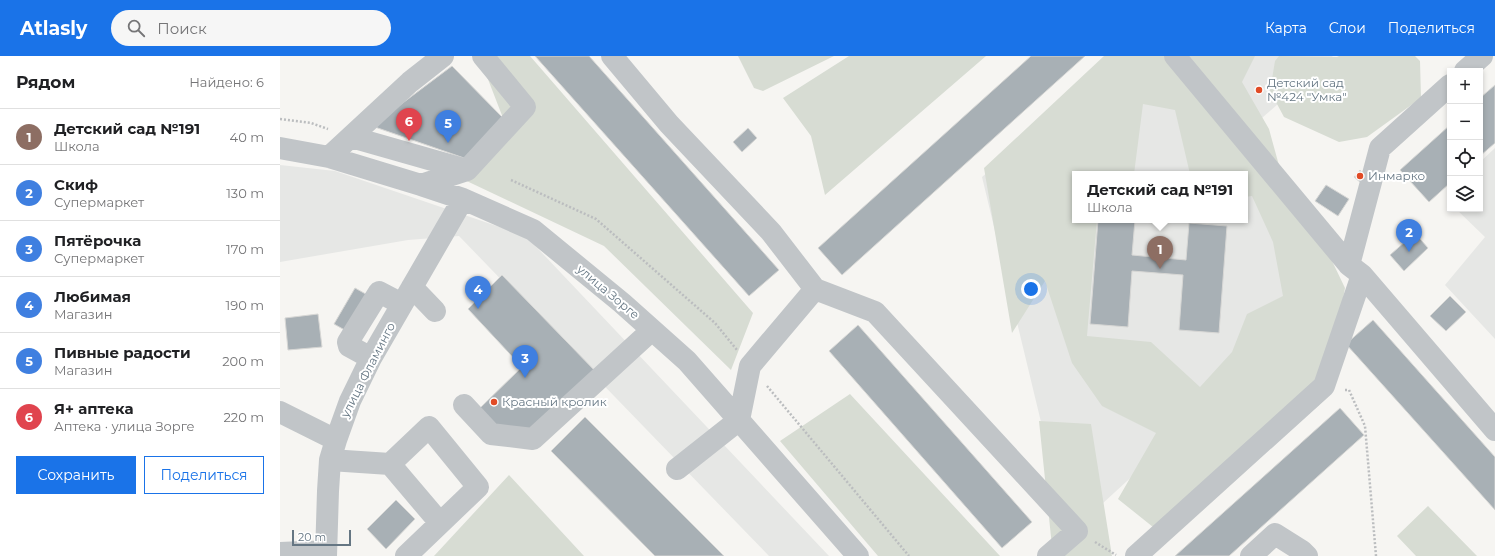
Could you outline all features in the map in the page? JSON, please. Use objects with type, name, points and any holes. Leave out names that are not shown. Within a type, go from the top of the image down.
[{"type":"street","points":[[329,157],[410,82],[443,56]]},
{"type":"street","points":[[421,185],[467,170],[525,106],[483,56]]},
{"type":"street","points":[[612,56],[669,124],[771,232],[815,289],[875,312],[1077,531],[1048,556]]},
{"type":"street","points":[[1175,56],[1355,270],[1495,430]]},
{"type":"street","points":[[1468,68],[1482,56]]},
{"type":"street","points":[[1136,556],[1324,386],[1355,270],[1380,148],[1447,88]]},
{"type":"street","points":[[351,137],[467,170]]},
{"type":"street","name":"улица Зорге","points":[[280,148],[329,157],[421,185],[463,199],[533,230],[622,303],[687,361],[858,556]]},
{"type":"street","name":"улица Фламинго","points":[[326,554],[328,491],[333,450],[350,401],[407,295],[463,199]]},
{"type":"street","points":[[677,469],[739,420],[750,366],[815,289]]},
{"type":"street","points":[[372,358],[349,346],[348,342],[379,292],[407,295],[435,312]]},
{"type":"street","points":[[464,405],[491,434],[533,439],[652,330]]},
{"type":"street","points":[[280,412],[333,450],[390,464],[440,523]]},
{"type":"street","points":[[390,464],[429,426],[478,487],[406,556]]},
{"type":"street","points":[[1251,556],[1275,534],[1302,551],[1307,556]]},
{"type":"street","points":[[280,554],[326,554]]},
{"type":"path","points":[[280,119],[311,123],[351,137]]},
{"type":"path","points":[[511,180],[596,219],[714,323],[909,556]]},
{"type":"path","points":[[1324,386],[1349,390],[1365,426],[1376,556]]},
{"type":"path","points":[[1077,531],[1118,556]]},
{"type":"shaded area","points":[[479,56],[530,56],[753,313],[731,370],[604,246],[454,175],[503,118]]},
{"type":"shaded area","points":[[738,56],[834,56],[763,91],[754,88]]},
{"type":"shaded area","points":[[849,56],[986,56],[825,195],[811,136],[783,98]]},
{"type":"shaded area","points":[[1104,56],[1255,56],[1242,82],[1269,129],[1280,169],[1310,215],[1345,288],[1336,339],[1319,405],[1163,535],[1118,499],[1156,433],[1102,406],[1072,363],[1045,281],[1012,333],[984,168]],"holes":[[[1143,104],[1175,110],[1189,171],[1248,171],[1248,197],[1252,196],[1273,242],[1283,296],[1247,314],[1232,352],[1200,387],[1151,342],[1087,336],[1097,223],[1072,223],[1072,171],[1134,171]]]},
{"type":"shaded area","points":[[1124,56],[1245,171],[1072,171],[1072,223],[1248,223],[1248,174],[1311,234],[1320,304],[1090,515],[1047,447],[982,177]]},
{"type":"shaded area","name":"Детский сад №424 \"Умка\"","points":[[1194,56],[1333,56],[1255,124]]},
{"type":"shaded area","points":[[1279,56],[1415,56],[1420,61],[1421,98],[1367,137],[1339,142],[1284,117],[1270,91],[1275,61]]},
{"type":"shaded area","points":[[1495,148],[1495,339],[1445,285],[1485,237],[1459,212],[1483,212],[1483,159]]},
{"type":"shaded area","points":[[280,165],[335,171],[526,236],[829,556],[769,556],[459,236],[408,240],[280,262]]},
{"type":"shaded area","points":[[850,394],[1000,556],[878,556],[780,441]]},
{"type":"shaded area","points":[[1039,421],[1091,424],[1112,556],[1053,556]]},
{"type":"shaded area","points":[[509,475],[584,556],[434,556]]},
{"type":"shaded area","points":[[1428,506],[1477,556],[1416,556],[1397,536]]},
{"type":"building","points":[[535,56],[589,56],[779,270],[749,296]]},
{"type":"building","points":[[1031,56],[1085,56],[842,275],[818,248]]},
{"type":"building","points":[[452,66],[502,117],[467,159],[372,126]]},
{"type":"building","points":[[1495,85],[1495,143],[1483,153],[1483,104],[1483,95]]},
{"type":"building","points":[[748,128],[757,138],[742,152],[733,142]]},
{"type":"building","points":[[1447,128],[1447,186],[1429,202],[1400,170]]},
{"type":"building","name":"Инмарко","points":[[1360,170],[1365,175],[1360,182],[1354,177]]},
{"type":"building","points":[[1326,185],[1349,199],[1338,216],[1315,201]]},
{"type":"building","points":[[1098,223],[1135,223],[1132,255],[1186,260],[1189,223],[1227,226],[1219,333],[1179,330],[1183,275],[1132,271],[1128,327],[1090,324]]},
{"type":"building","points":[[1415,233],[1428,248],[1404,271],[1390,255]]},
{"type":"building","points":[[502,275],[599,375],[543,429],[500,430],[480,408],[522,367],[468,309]]},
{"type":"building","points":[[355,288],[371,297],[350,333],[334,324]]},
{"type":"building","points":[[1450,296],[1466,312],[1446,331],[1430,316]]},
{"type":"building","points":[[318,314],[322,347],[288,350],[285,318]]},
{"type":"building","points":[[1373,320],[1495,457],[1495,510],[1346,344]]},
{"type":"building","points":[[858,325],[1032,522],[1002,548],[829,351]]},
{"type":"building","points":[[1340,408],[1364,435],[1229,556],[1175,556]]},
{"type":"building","points":[[585,417],[724,556],[655,556],[551,451]]},
{"type":"building","points":[[396,500],[415,519],[386,549],[367,529]]},
{"type":"place","name":"Детский сад №424 \"Умка\"","points":[[1259,90]]},
{"type":"place","name":"Я+ аптека","points":[[409,141]]},
{"type":"place","name":"Пивные радости","points":[[448,143]]},
{"type":"place","name":"Инмарко","points":[[1360,176]]},
{"type":"place","name":"Скиф","points":[[1409,252]]},
{"type":"place","name":"Детский сад №191","points":[[1160,269]]},
{"type":"place","name":"Любимая","points":[[478,309]]},
{"type":"place","name":"Пятёрочка","points":[[525,378]]},
{"type":"place","name":"Красный кролик","points":[[494,402]]}]
